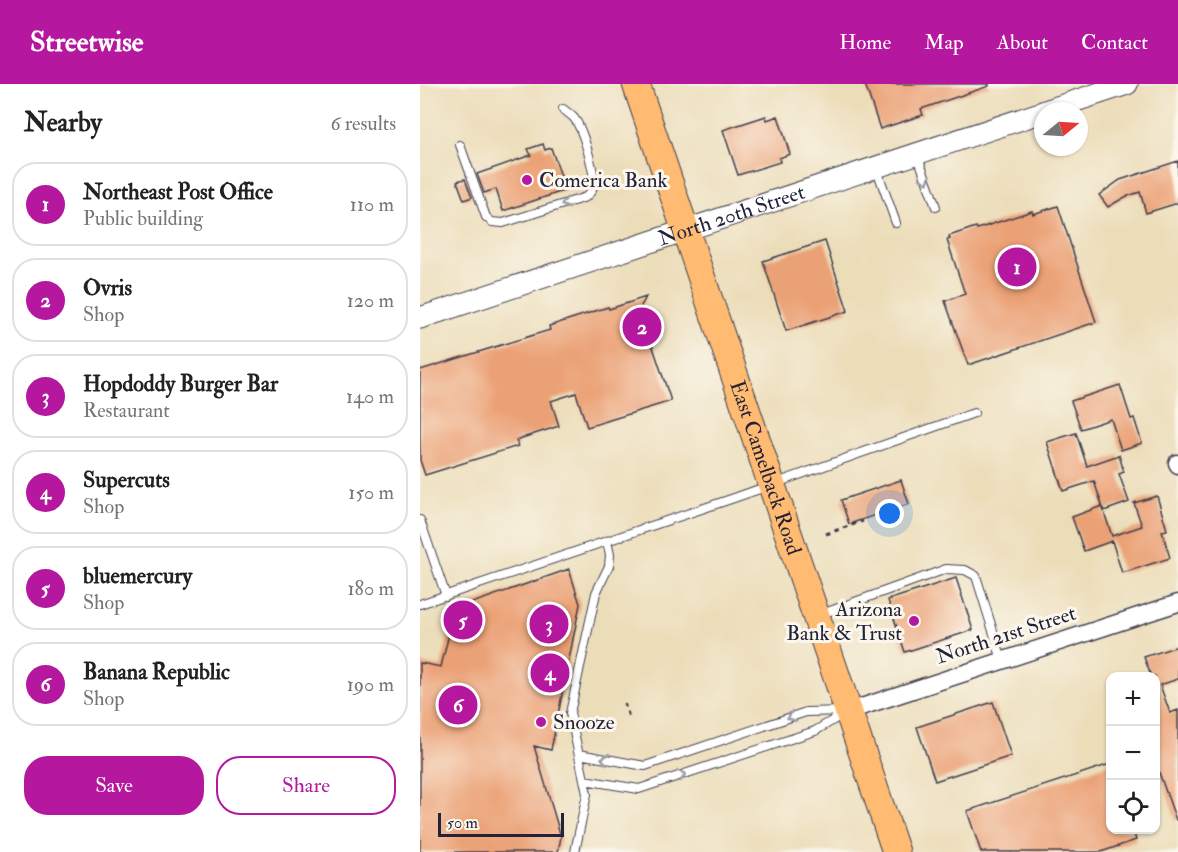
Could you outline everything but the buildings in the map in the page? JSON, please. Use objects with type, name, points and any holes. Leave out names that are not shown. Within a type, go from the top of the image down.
[{"type":"main road","name":"East Camelback Road","points":[[640,86],[685,231],[896,852]]},
{"type":"street","name":"North 20th Street","points":[[1072,102],[1127,84]]},
{"type":"street","name":"North 20th Street","points":[[420,318],[1034,114]]},
{"type":"street","name":"North 21st Street","points":[[849,711],[1178,603]]},
{"type":"lane","points":[[460,145],[486,217],[492,222],[503,223],[586,197],[592,190],[594,181],[591,166],[579,127],[574,118],[563,109]]},
{"type":"lane","points":[[916,154],[936,207]]},
{"type":"lane","points":[[876,167],[896,223]]},
{"type":"lane","points":[[420,604],[734,498],[974,413]]},
{"type":"lane","points":[[420,520],[446,596]]},
{"type":"lane","points":[[575,852],[587,794],[570,713],[596,593],[609,566],[610,555],[607,541]]},
{"type":"lane","points":[[816,616],[946,569],[965,570],[976,576],[1002,660]]},
{"type":"lane","points":[[579,754],[645,766],[806,712],[849,711]]},
{"type":"lane","points":[[584,780],[639,789],[815,731],[849,711]]},
{"type":"path","points":[[826,534],[863,521]]},
{"type":"path","points":[[624,703],[629,717]]},
{"type":"place","name":"Comerica Bank","points":[[527,180]]},
{"type":"place","name":"Northeast Post Office","points":[[1017,267]]},
{"type":"place","name":"Ovris","points":[[642,327]]},
{"type":"place","name":"bluemercury","points":[[463,620]]},
{"type":"place","name":"Arizona Bank & Trust","points":[[914,621]]},
{"type":"place","name":"Hopdoddy Burger Bar","points":[[549,624]]},
{"type":"place","name":"Supercuts","points":[[550,673]]},
{"type":"place","name":"Banana Republic","points":[[458,705]]},
{"type":"place","name":"Snooze","points":[[541,722]]}]
